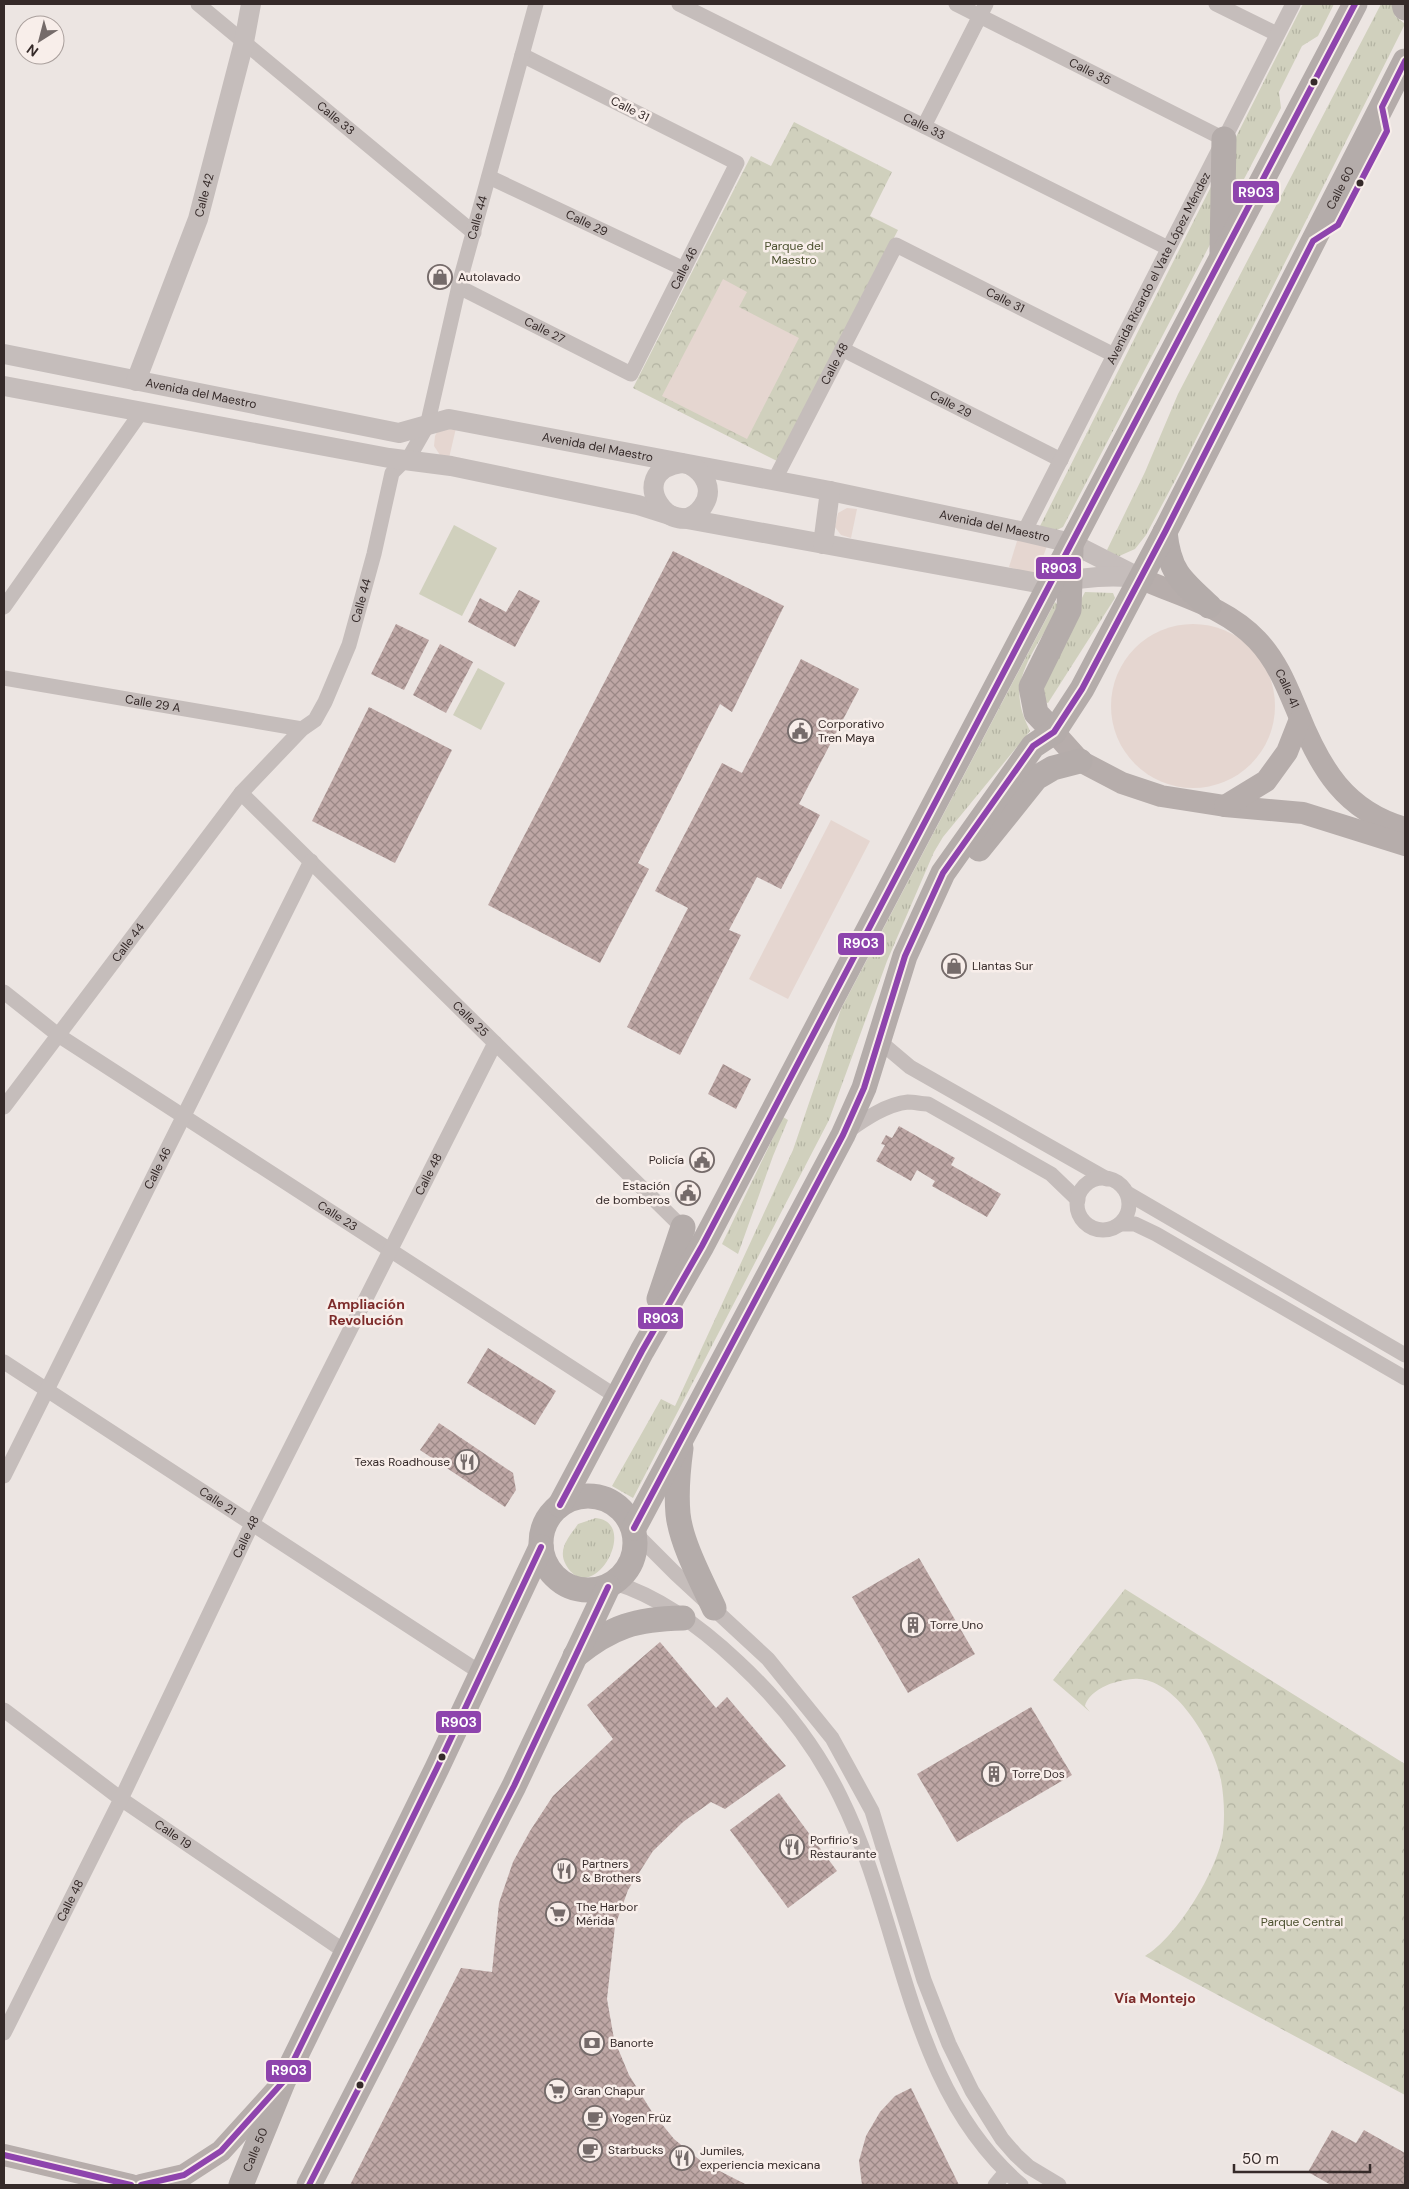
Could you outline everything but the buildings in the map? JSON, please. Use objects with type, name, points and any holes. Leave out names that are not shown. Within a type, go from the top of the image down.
[{"type":"main road","points":[[611,1585],[585,1590],[564,1584],[548,1568],[541,1546],[544,1524],[550,1514],[560,1504],[642,1351],[702,1246],[1059,583],[1071,543],[1355,4]]},
{"type":"main road","points":[[1404,4],[1405,8]]},
{"type":"main road","name":"Calle 60","points":[[634,1530],[683,1433],[843,1135],[864,1088],[905,956],[943,873],[1033,746],[1054,732],[1082,689],[1165,532],[1405,61]]},
{"type":"main road","points":[[1222,256],[1224,139]]},
{"type":"main road","points":[[1165,532],[1167,551],[1173,569],[1186,585],[1209,606]]},
{"type":"main road","name":"Calle 41","points":[[1140,578],[1209,606],[1232,618],[1245,628],[1270,655],[1280,672],[1300,719],[1339,788],[1368,813],[1391,824],[1405,828]]},
{"type":"main road","points":[[1059,583],[1069,610],[1031,687],[1036,713],[1080,761],[1122,784],[1160,796],[1225,806],[1303,813],[1405,845]]},
{"type":"main road","points":[[1225,806],[1266,781],[1287,752],[1300,719]]},
{"type":"main road","points":[[892,997],[919,955],[952,887],[981,847],[1036,778],[1053,768],[1080,761]]},
{"type":"main road","points":[[642,1351],[683,1227]]},
{"type":"main road","points":[[683,1433],[677,1476],[678,1516],[688,1549],[714,1608]]},
{"type":"main road","points":[[309,2185],[514,1786],[573,1658],[611,1585],[625,1574],[633,1561],[636,1547],[634,1530],[628,1516],[619,1507],[608,1500],[596,1496],[572,1498],[560,1504]]},
{"type":"main road","name":"Calle 50","points":[[241,2185],[283,2082],[347,1953],[541,1546]]},
{"type":"main road","points":[[573,1658],[595,1640],[618,1628],[651,1619],[683,1618]]},
{"type":"main road","points":[[141,2185],[184,2175],[221,2151],[283,2082]]},
{"type":"main road","points":[[4,2155],[131,2185]]},
{"type":"street","name":"Calle 33","points":[[198,4],[474,233]]},
{"type":"street","name":"Calle 42","points":[[136,381],[198,219],[244,42],[251,4]]},
{"type":"street","name":"Calle 44","points":[[4,1107],[241,792],[302,730],[315,720],[325,702],[349,645],[374,554],[392,473],[411,454],[427,426],[459,288],[536,4]]},
{"type":"street","name":"Calle 33","points":[[679,4],[704,9],[924,126],[1168,248]]},
{"type":"street","name":"Calle 35","points":[[956,4],[983,10],[1224,139]]},
{"type":"street","points":[[1216,4],[1277,34]]},
{"type":"street","name":"Avenida Ricardo el Vate López Méndez","points":[[1024,532],[1293,4]]},
{"type":"street","points":[[924,126],[983,10]]},
{"type":"street","name":"Calle 31","points":[[522,55],[737,163]]},
{"type":"street","name":"Calle 46","points":[[631,374],[737,163]]},
{"type":"street","name":"Calle 29","points":[[489,177],[684,269]]},
{"type":"street","name":"Calle 31","points":[[896,245],[1114,355]]},
{"type":"street","name":"Calle 48","points":[[774,480],[896,245]]},
{"type":"street","name":"Calle 27","points":[[459,288],[631,374]]},
{"type":"street","name":"Calle 29","points":[[842,349],[1061,460]]},
{"type":"street","name":"Avenida del Maestro","points":[[4,354],[399,433],[449,420],[830,490],[1071,543],[1140,578]]},
{"type":"street","points":[[4,386],[405,460],[451,466],[629,503],[676,517],[822,544],[1059,583],[1106,575],[1140,578]]},
{"type":"street","points":[[4,607],[142,411]]},
{"type":"street","points":[[685,464],[704,476],[707,484],[706,502],[694,515],[685,518],[676,517],[660,509],[656,501],[654,484],[664,468],[685,464]]},
{"type":"street","points":[[822,544],[830,490]]},
{"type":"street","name":"Calle 29 A","points":[[4,678],[302,730]]},
{"type":"street","name":"Calle 25","points":[[241,792],[702,1246]]},
{"type":"street","name":"Calle 46","points":[[4,1476],[311,861]]},
{"type":"street","points":[[4,992],[58,1035]]},
{"type":"street","name":"Calle 23","points":[[58,1035],[617,1398]]},
{"type":"street","points":[[878,1040],[910,1067],[1115,1181],[1127,1193],[1405,1355]]},
{"type":"street","name":"Calle 48","points":[[4,2033],[120,1799],[252,1524],[495,1043]]},
{"type":"street","points":[[843,1135],[864,1120],[887,1108],[908,1102],[928,1104],[1052,1174],[1078,1200],[1081,1217],[1094,1228],[1108,1230],[1120,1224],[1135,1224],[1156,1234],[1405,1378]]},
{"type":"street","points":[[1078,1200],[1085,1186],[1099,1179],[1107,1178]]},
{"type":"street","points":[[1120,1224],[1128,1210],[1127,1193]]},
{"type":"street","name":"Calle 21","points":[[4,1362],[481,1673]]},
{"type":"street","points":[[634,1530],[655,1554],[768,1659],[832,1738],[872,1811],[924,1980],[949,2044],[972,2091],[1002,2138],[1029,2167],[1059,2185]]},
{"type":"street","points":[[611,1585],[630,1588],[683,1618],[717,1642],[754,1677],[791,1720],[818,1756],[841,1797],[880,1899],[904,1979],[931,2057],[961,2116],[984,2148],[1021,2185]]},
{"type":"street","name":"Calle 19","points":[[4,1710],[120,1799],[347,1953]]},
{"type":"street","points":[[996,2185],[1006,2172]]},
{"type":"green space","points":[[1303,4],[1334,4],[1318,36],[1302,46],[1279,92],[1281,108],[1063,527],[1055,531],[1039,528]]},
{"type":"green space","points":[[1381,4],[1393,4],[1395,16],[1405,24],[1146,535],[1135,549],[1117,557],[1107,550],[1145,472],[1178,394]]},
{"type":"green space","name":"Parque del Maestro","points":[[794,122],[892,172],[870,216],[898,230],[779,462],[633,388],[751,156],[771,166]]},
{"type":"green space","points":[[454,525],[497,548],[462,616],[419,594]]},
{"type":"green space","points":[[1085,592],[1113,593],[1115,598],[1048,703],[1045,702],[1039,682]]},
{"type":"green space","points":[[1055,602],[1059,609],[1032,654],[1022,678],[1020,689],[1021,705],[1030,731],[943,837],[934,852],[887,961],[829,1120],[633,1498],[612,1486],[661,1399],[675,1406],[793,1150],[841,1009]]},
{"type":"green space","points":[[478,668],[505,683],[481,730],[453,715]]},
{"type":"green space","points":[[783,1117],[788,1120],[738,1254],[722,1244]]},
{"type":"green space","points":[[596,1518],[609,1523],[614,1534],[613,1547],[608,1560],[599,1571],[588,1577],[577,1576],[566,1565],[563,1548],[578,1524]]},
{"type":"green space","name":"Parque Central","points":[[1125,1589],[1405,1764],[1405,2095],[1145,1956],[1170,1934],[1205,1883],[1220,1848],[1223,1833],[1224,1806],[1221,1780],[1211,1750],[1203,1734],[1181,1703],[1167,1691],[1153,1683],[1139,1679],[1129,1679],[1113,1683],[1101,1688],[1089,1698],[1085,1706],[1090,1712],[1053,1680]]},
{"type":"shaded area","points":[[723,279],[747,292],[739,307],[799,338],[747,439],[662,396]]},
{"type":"shaded area","points":[[456,428],[449,458],[440,455],[434,446],[437,432],[441,429]]},
{"type":"shaded area","points":[[847,508],[857,509],[851,538],[841,535],[835,527],[838,513]]},
{"type":"shaded area","points":[[1018,538],[1047,546],[1037,573],[1034,575],[1009,567]]},
{"type":"shaded area","points":[[1193,624],[1224,630],[1251,648],[1269,675],[1275,706],[1269,737],[1251,764],[1224,782],[1193,788],[1162,782],[1135,764],[1117,737],[1111,706],[1117,675],[1135,648],[1162,630]]},
{"type":"shaded area","points":[[831,820],[870,841],[788,999],[749,979]]},
{"type":"transit line","name":"R903","points":[[560,1505],[642,1351],[702,1246],[1355,4]]},
{"type":"transit line","name":"R903","points":[[634,1528],[843,1135],[864,1088],[905,956],[943,873],[1033,746],[1054,732],[1082,689],[1165,532],[1313,241],[1338,225],[1387,131],[1382,107],[1405,61]]},
{"type":"transit line","name":"R903","points":[[141,2185],[184,2175],[221,2151],[283,2082],[437,1768],[541,1547]]},
{"type":"transit line","name":"R903","points":[[309,2185],[514,1786],[608,1587]]},
{"type":"transit line","name":"R903","points":[[4,2155],[131,2185]]},
{"type":"place","name":"Autolavado","points":[[440,277]]},
{"type":"place","name":"Corporativo Tren Maya","points":[[800,731]]},
{"type":"place","name":"Llantas Sur","points":[[954,966]]},
{"type":"place","name":"Policía","points":[[702,1160]]},
{"type":"place","name":"Estación de bomberos","points":[[688,1193]]},
{"type":"place","name":"Texas Roadhouse","points":[[467,1462]]},
{"type":"place","name":"Torre Uno","points":[[913,1625]]},
{"type":"place","name":"Torre Dos","points":[[994,1774]]},
{"type":"place","name":"Porfirio‘s Restaurante","points":[[792,1847]]},
{"type":"place","name":"Partners & Brothers","points":[[564,1871]]},
{"type":"place","name":"The Harbor Mérida","points":[[558,1914]]},
{"type":"place","name":"Banorte","points":[[592,2043]]},
{"type":"place","name":"Gran Chapur","points":[[557,2091]]},
{"type":"place","name":"Yogen Früz","points":[[595,2118]]},
{"type":"place","name":"Starbucks","points":[[590,2150]]},
{"type":"place","name":"Jumiles, experiencia mexicana","points":[[682,2158]]},
{"type":"district","name":"Ampliación Revolución","points":[[366,1312]]},
{"type":"district","name":"Vía Montejo","points":[[1155,1998]]}]
